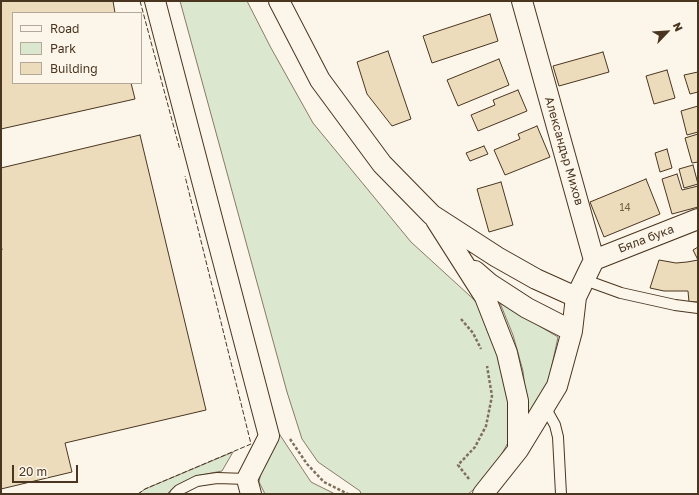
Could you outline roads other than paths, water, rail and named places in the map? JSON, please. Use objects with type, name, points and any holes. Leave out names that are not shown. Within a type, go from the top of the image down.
[{"type":"street","points":[[155,1],[269,436],[249,487]]},
{"type":"street","points":[[279,1],[320,80],[382,164],[432,215],[485,297],[507,353],[518,400],[518,450]]},
{"type":"street","name":"Александър Михов","points":[[522,1],[594,260]]},
{"type":"street","points":[[432,215],[504,261],[536,279],[576,297]]},
{"type":"street","name":"Бяла бука","points":[[594,260],[698,219]]},
{"type":"street","points":[[458,256],[490,284],[527,308],[572,331]]},
{"type":"street","points":[[476,487],[518,450],[545,407],[556,386],[572,331],[576,297],[594,260]]},
{"type":"lane","points":[[585,280],[621,293],[675,305],[698,308]]},
{"type":"lane","points":[[545,407],[558,437],[561,494]]},
{"type":"lane","points":[[175,494],[179,490],[197,481],[217,478],[249,487]]}]
